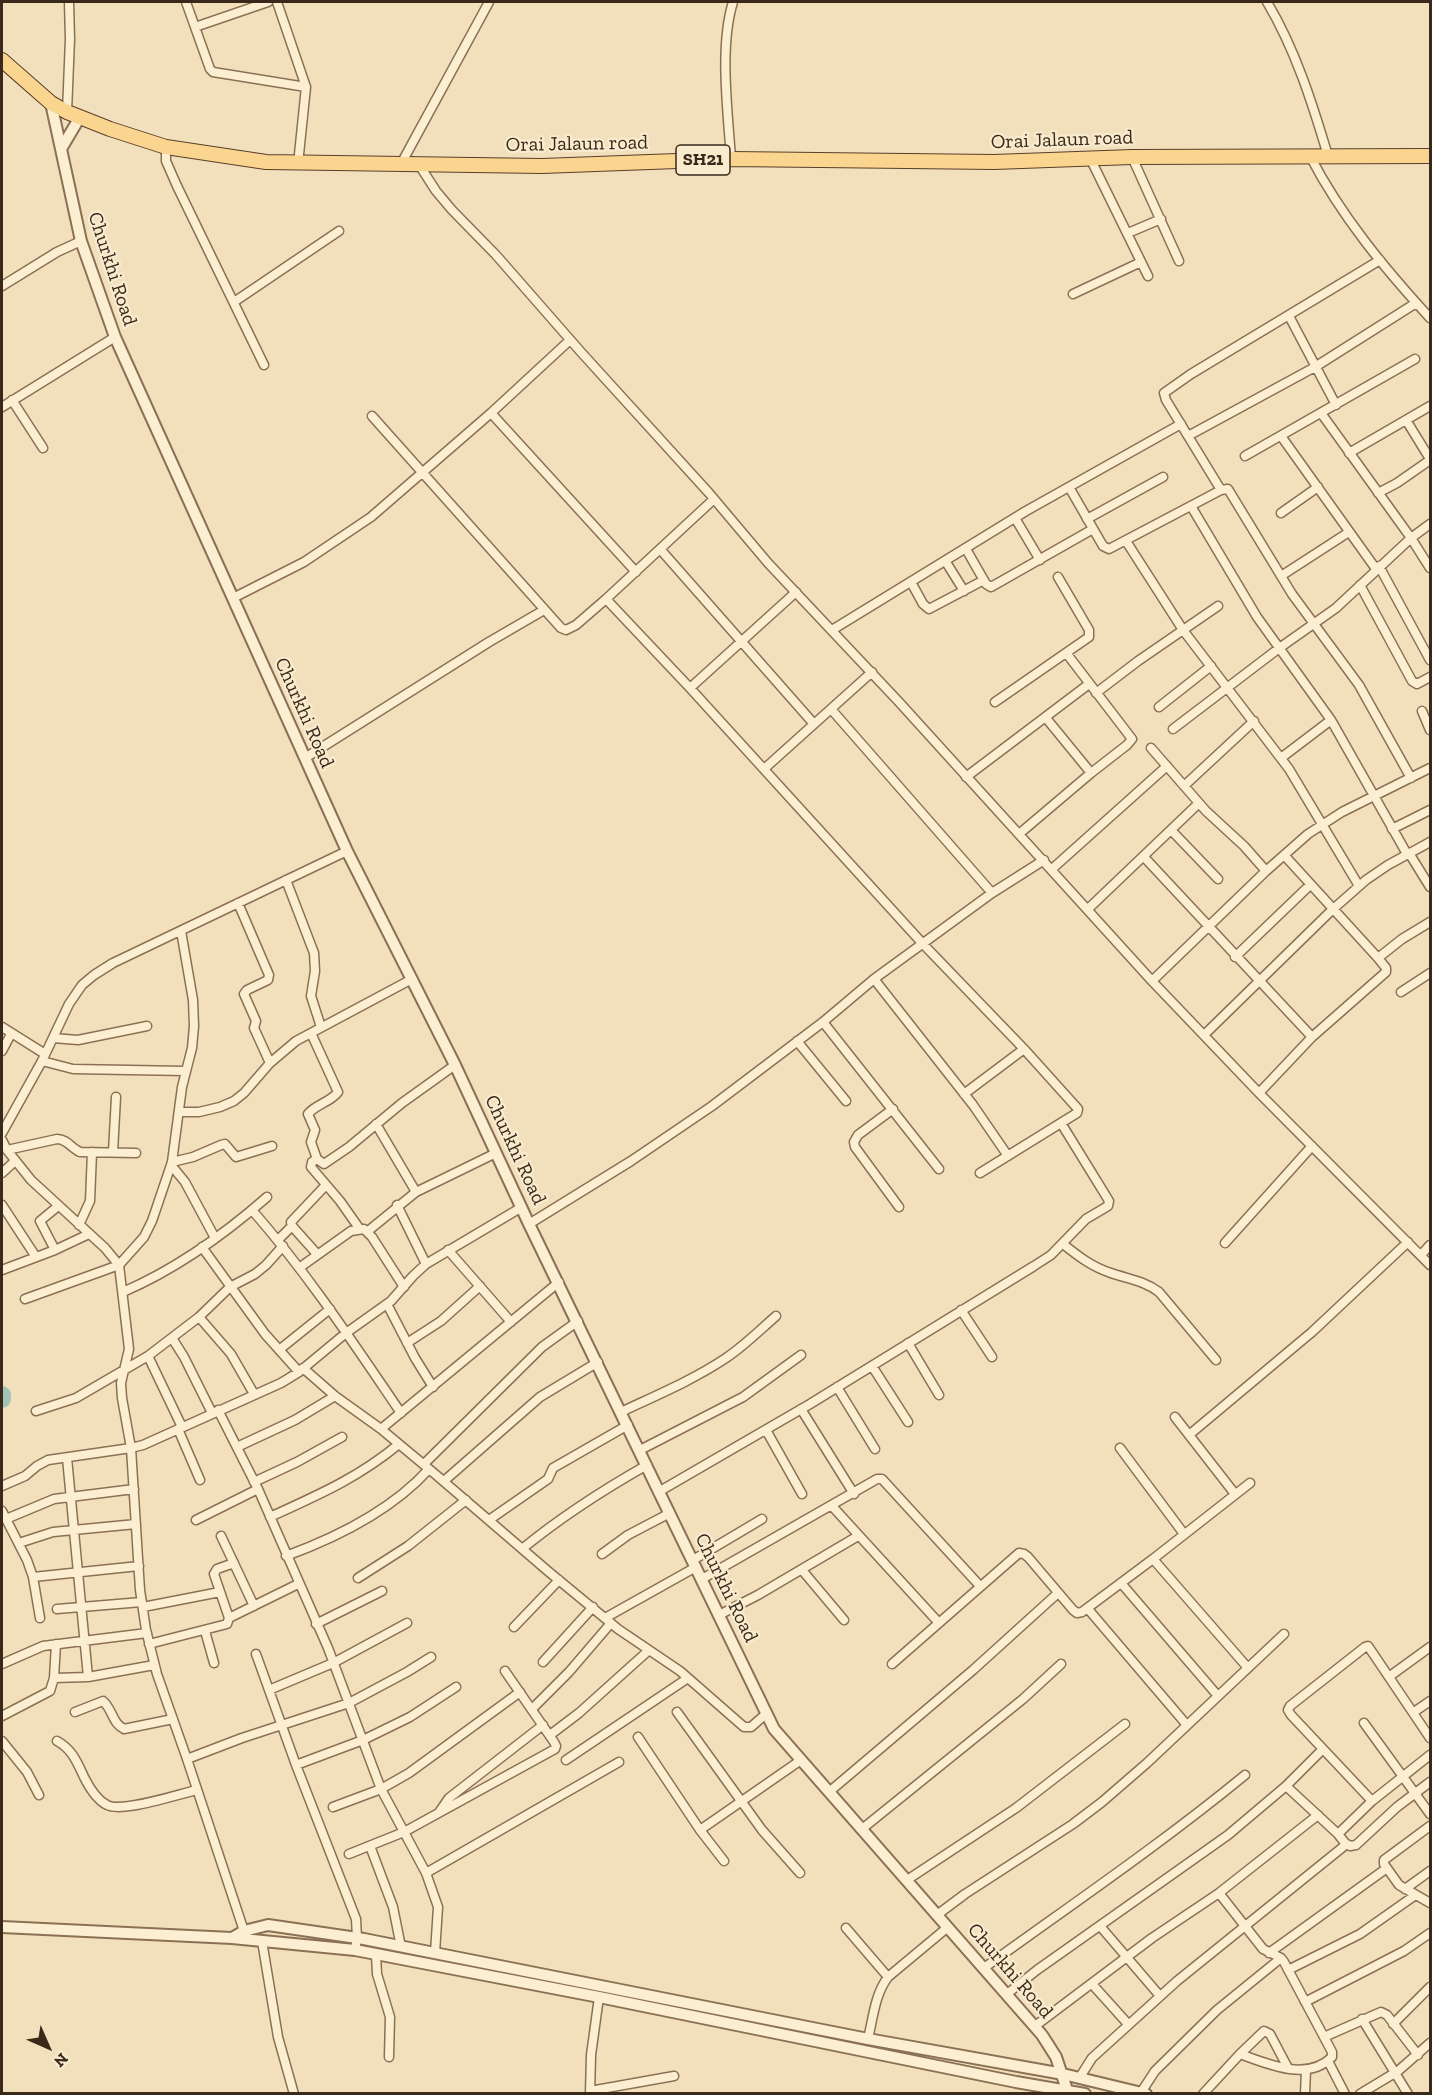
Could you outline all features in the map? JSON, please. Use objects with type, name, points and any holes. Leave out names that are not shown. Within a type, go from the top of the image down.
[{"type":"main road","name":"Orai Jalaun road","points":[[2,60],[51,103],[73,114],[166,147],[266,162],[542,166],[731,159],[994,162],[1132,157],[1431,156]]},
{"type":"street","points":[[186,2],[213,72],[306,87]]},
{"type":"street","points":[[195,27],[268,2]]},
{"type":"street","points":[[277,2],[306,87],[298,164]]},
{"type":"street","points":[[401,164],[489,2]]},
{"type":"street","points":[[731,159],[726,75],[733,2]]},
{"type":"street","points":[[1267,2],[1287,39],[1304,81],[1328,156]]},
{"type":"street","points":[[61,149],[73,114],[67,4]]},
{"type":"street","name":"Churkhi Road","points":[[51,103],[81,241],[115,337],[347,851],[455,1065],[774,1728],[1035,2026],[1050,2046],[1063,2074],[1067,2090]]},
{"type":"street","points":[[166,147],[166,161],[177,186],[264,365]]},
{"type":"street","points":[[1310,156],[1329,191],[1380,260],[1431,318]]},
{"type":"street","points":[[1132,157],[1179,261]]},
{"type":"street","points":[[1090,158],[1148,276]]},
{"type":"street","points":[[418,163],[436,191],[452,210],[496,255],[796,592],[872,672],[1152,981],[1431,1265]]},
{"type":"street","points":[[1128,234],[1161,219]]},
{"type":"street","points":[[234,302],[339,231]]},
{"type":"street","points":[[2,286],[57,252],[81,241]]},
{"type":"street","points":[[1221,490],[1166,400],[1164,393],[1166,390],[1380,260]]},
{"type":"street","points":[[1073,294],[1141,261]]},
{"type":"street","points":[[1188,436],[1315,367],[1416,303]]},
{"type":"street","points":[[1289,316],[1336,405]]},
{"type":"street","points":[[2,407],[115,337]]},
{"type":"street","points":[[233,598],[304,562],[371,517],[492,412],[570,340]]},
{"type":"street","points":[[1245,456],[1415,359]]},
{"type":"street","points":[[12,400],[43,448]]},
{"type":"street","points":[[1349,453],[1431,406]]},
{"type":"street","points":[[492,412],[636,572]]},
{"type":"street","points":[[1321,413],[1431,568]]},
{"type":"street","points":[[372,417],[544,610],[561,628],[566,630],[576,625],[606,599],[714,499]]},
{"type":"street","points":[[1378,492],[1397,483],[1431,459],[1406,420]]},
{"type":"street","points":[[832,630],[1015,518],[1181,424]]},
{"type":"street","points":[[1281,436],[1349,532],[1393,588],[1431,660]]},
{"type":"street","points":[[1087,519],[1163,477]]},
{"type":"street","points":[[1069,487],[1106,549],[1126,541],[1225,488],[1232,492],[1281,576],[1313,624],[1359,685],[1411,778]]},
{"type":"street","points":[[1281,513],[1318,487]]},
{"type":"street","points":[[1191,506],[1244,597],[1278,649],[1331,720],[1392,829],[1431,887]]},
{"type":"street","points":[[1015,518],[1040,560]]},
{"type":"street","points":[[1173,729],[1336,608],[1411,538],[1431,524]]},
{"type":"street","points":[[966,549],[984,580],[989,586],[994,586],[1093,529]]},
{"type":"street","points":[[1281,576],[1349,532]]},
{"type":"street","points":[[1126,541],[1183,630],[1281,759],[1359,886]]},
{"type":"street","points":[[660,549],[814,724]]},
{"type":"street","points":[[946,562],[964,591]]},
{"type":"street","points":[[995,702],[1067,654],[1086,640],[1090,634],[1058,577]]},
{"type":"street","points":[[910,582],[923,604],[929,609],[984,580]]},
{"type":"street","points":[[1360,585],[1412,681],[1417,684],[1431,677]]},
{"type":"street","points":[[690,688],[796,592]]},
{"type":"street","points":[[606,599],[690,688],[922,944],[1024,1049],[1078,1109],[1077,1113],[980,1173]]},
{"type":"street","points":[[1096,693],[1218,606]]},
{"type":"street","points":[[305,758],[544,610]]},
{"type":"street","points":[[1019,834],[1127,745],[1131,739],[1067,654]]},
{"type":"street","points":[[1159,707],[1211,666]]},
{"type":"street","points":[[764,769],[872,672]]},
{"type":"street","points":[[966,777],[1089,684]]},
{"type":"street","points":[[831,709],[992,893]]},
{"type":"street","points":[[1422,711],[1431,730]]},
{"type":"street","points":[[1046,718],[1091,773]]},
{"type":"street","points":[[1281,759],[1331,720]]},
{"type":"street","points":[[1184,786],[1254,721]]},
{"type":"street","points":[[1151,748],[1184,786],[1266,871]]},
{"type":"street","points":[[1052,869],[1167,766]]},
{"type":"street","points":[[1152,981],[1266,871],[1323,824],[1431,768]]},
{"type":"street","points":[[1088,909],[1200,803]]},
{"type":"street","points":[[1392,829],[1431,810]]},
{"type":"street","points":[[1171,830],[1218,879]]},
{"type":"street","points":[[1204,1035],[1359,886],[1431,842]]},
{"type":"street","points":[[2,1133],[44,1057],[69,1004],[82,985],[94,975],[113,963],[347,851]]},
{"type":"street","points":[[1260,1093],[1312,1037],[1386,972],[1386,968],[1378,958],[1284,855]]},
{"type":"street","points":[[1144,857],[1312,1037]]},
{"type":"street","points":[[530,1224],[631,1161],[712,1106],[824,1022],[874,979],[992,893],[1044,860]]},
{"type":"street","points":[[286,880],[314,953],[315,971],[311,996],[321,1027]]},
{"type":"street","points":[[1235,957],[1310,885]]},
{"type":"street","points":[[238,903],[269,975],[268,980],[247,990],[244,994],[255,1021],[254,1028],[270,1063]]},
{"type":"street","points":[[1378,958],[1402,939],[1431,922]]},
{"type":"street","points":[[25,1299],[119,1265],[144,1237],[171,1163],[185,1071],[192,1048],[195,1026],[193,1000],[181,931]]},
{"type":"street","points":[[1401,992],[1431,973]]},
{"type":"street","points":[[179,1112],[199,1112],[234,1101],[270,1063],[296,1041],[412,979]]},
{"type":"street","points":[[874,979],[964,1094],[1008,1156]]},
{"type":"street","points":[[824,1022],[939,1169]]},
{"type":"street","points":[[53,1038],[78,1040],[147,1026]]},
{"type":"street","points":[[2,1027],[44,1057],[73,1069],[185,1071]]},
{"type":"street","points":[[311,1032],[338,1092],[308,1114],[315,1130],[310,1139],[320,1162],[327,1163],[455,1065]]},
{"type":"street","points":[[2,1052],[11,1034]]},
{"type":"street","points":[[797,1041],[846,1101]]},
{"type":"street","points":[[964,1094],[1024,1049]]},
{"type":"street","points":[[113,1152],[116,1097]]},
{"type":"street","points":[[893,1109],[858,1135],[854,1142],[855,1147],[899,1208]]},
{"type":"street","points":[[660,1491],[837,1388],[1051,1255],[1086,1219],[1108,1206],[1109,1201],[1061,1123]]},
{"type":"street","points":[[376,1124],[416,1192]]},
{"type":"street","points":[[7,1150],[57,1139],[66,1141],[74,1149],[92,1152],[136,1153]]},
{"type":"street","points":[[2,1140],[30,1180],[57,1207],[105,1248],[119,1265],[129,1349],[123,1371],[122,1398],[131,1448],[142,1605],[147,1633],[154,1665],[188,1759],[244,1931]]},
{"type":"street","points":[[171,1163],[225,1144],[236,1157],[272,1146]]},
{"type":"street","points":[[1225,1243],[1312,1146]]},
{"type":"street","points":[[79,1225],[90,1201],[92,1152]]},
{"type":"street","points":[[299,1268],[317,1254],[363,1230],[416,1192],[496,1153]]},
{"type":"street","points":[[317,1159],[312,1162],[311,1167],[363,1230],[404,1287]]},
{"type":"street","points":[[2,1173],[15,1161]]},
{"type":"street","points":[[171,1163],[215,1238]]},
{"type":"street","points":[[36,1412],[76,1398],[148,1356],[199,1317],[230,1287],[255,1274],[292,1226],[292,1219],[326,1185]]},
{"type":"street","points":[[123,1292],[202,1247],[267,1197]]},
{"type":"street","points":[[2,1205],[36,1257]]},
{"type":"street","points":[[397,1205],[426,1264]]},
{"type":"street","points":[[55,1250],[40,1221],[57,1207]]},
{"type":"street","points":[[2,1486],[25,1476],[42,1462],[131,1448],[180,1428],[301,1370],[346,1333],[387,1304],[426,1264],[522,1207]]},
{"type":"street","points":[[252,1210],[330,1309],[401,1413]]},
{"type":"street","points":[[292,1226],[317,1254]]},
{"type":"street","points":[[2,1270],[55,1250],[88,1234]]},
{"type":"street","points":[[1189,1435],[1312,1332],[1408,1242]]},
{"type":"street","points":[[1063,1244],[1086,1262],[1151,1286],[1159,1292],[1216,1360]]},
{"type":"street","points":[[1420,1255],[1431,1245]]},
{"type":"street","points":[[202,1247],[279,1350],[301,1370],[381,1429],[559,1580],[648,1651],[680,1671],[744,1726],[751,1727],[767,1713]]},
{"type":"street","points":[[448,1250],[511,1322]]},
{"type":"street","points":[[381,1429],[559,1282]]},
{"type":"street","points":[[407,1343],[441,1321],[480,1286]]},
{"type":"street","points":[[387,1304],[433,1387]]},
{"type":"street","points":[[279,1350],[330,1309]]},
{"type":"street","points":[[962,1310],[992,1357]]},
{"type":"street","points":[[621,1412],[714,1366],[776,1316]]},
{"type":"street","points":[[199,1317],[231,1354],[254,1394]]},
{"type":"street","points":[[286,1556],[328,1539],[405,1493],[542,1347],[578,1321]]},
{"type":"street","points":[[172,1338],[237,1447],[256,1486],[333,1663],[381,1789],[426,1873],[438,1907],[435,1953]]},
{"type":"street","points":[[908,1343],[939,1395]]},
{"type":"street","points":[[640,1450],[743,1397],[801,1355]]},
{"type":"street","points":[[148,1356],[200,1479]]},
{"type":"street","points":[[444,1481],[540,1397],[598,1362]]},
{"type":"street","points":[[872,1366],[908,1422]]},
{"type":"street","points":[[837,1388],[875,1449]]},
{"type":"street","points":[[237,1447],[295,1420],[335,1396]]},
{"type":"street","points":[[801,1409],[854,1494]]},
{"type":"street","points":[[1175,1418],[1235,1494]]},
{"type":"street","points":[[489,1520],[548,1479],[553,1468],[628,1425]]},
{"type":"street","points":[[766,1430],[802,1494]]},
{"type":"street","points":[[196,1520],[342,1437]]},
{"type":"street","points":[[270,1517],[346,1482],[399,1444]]},
{"type":"street","points":[[1120,1448],[1184,1534]]},
{"type":"street","points":[[67,1458],[88,1677]]},
{"type":"street","points":[[522,1549],[586,1501],[647,1465]]},
{"type":"street","points":[[702,1579],[877,1479],[882,1479],[980,1586]]},
{"type":"street","points":[[892,1664],[1019,1553],[1024,1554],[1077,1613],[1088,1609],[1250,1483]]},
{"type":"street","points":[[40,1618],[33,1577],[4,1515],[40,1503],[134,1489]]},
{"type":"street","points":[[358,1578],[408,1546],[466,1500]]},
{"type":"street","points":[[832,1506],[939,1623]]},
{"type":"street","points":[[602,1554],[628,1535],[670,1513]]},
{"type":"street","points":[[532,1709],[569,1672],[608,1620],[762,1519]]},
{"type":"street","points":[[19,1543],[40,1534],[136,1524]]},
{"type":"street","points":[[222,1536],[254,1606]]},
{"type":"street","points":[[719,1615],[802,1570],[858,1536]]},
{"type":"street","points":[[1153,1559],[1248,1668]]},
{"type":"street","points":[[150,1644],[227,1624],[229,1618],[215,1571],[234,1563]]},
{"type":"street","points":[[33,1577],[139,1566]]},
{"type":"street","points":[[802,1570],[844,1620]]},
{"type":"street","points":[[514,1627],[559,1580]]},
{"type":"street","points":[[1121,1583],[1218,1696]]},
{"type":"street","points":[[229,1618],[298,1584]]},
{"type":"street","points":[[316,1624],[382,1590]]},
{"type":"street","points":[[57,1609],[142,1605],[220,1592]]},
{"type":"street","points":[[829,1792],[973,1670],[1058,1593]]},
{"type":"street","points":[[543,1662],[593,1607]]},
{"type":"street","points":[[1088,1609],[1186,1724]]},
{"type":"street","points":[[269,1689],[333,1663],[407,1623]]},
{"type":"street","points":[[205,1631],[214,1664]]},
{"type":"street","points":[[2,1664],[31,1650],[56,1644],[147,1633]]},
{"type":"street","points":[[937,1915],[965,1894],[1073,1824],[1123,1784],[1284,1634]]},
{"type":"street","points":[[2,1716],[46,1694],[52,1687],[56,1644]]},
{"type":"street","points":[[1372,1801],[1291,1715],[1288,1710],[1290,1706],[1365,1647],[1371,1648],[1431,1738]]},
{"type":"street","points":[[1389,1676],[1431,1647]]},
{"type":"street","points":[[550,1736],[648,1651]]},
{"type":"street","points":[[256,1654],[281,1726],[353,1910],[357,1938],[355,1950]]},
{"type":"street","points":[[188,1759],[242,1738],[349,1703],[431,1657]]},
{"type":"street","points":[[862,1829],[1023,1699],[1061,1664]]},
{"type":"street","points":[[54,1678],[88,1677],[154,1665]]},
{"type":"street","points":[[349,1854],[404,1832],[552,1751],[556,1746],[505,1671]]},
{"type":"street","points":[[566,1760],[688,1678]]},
{"type":"street","points":[[296,1765],[363,1740],[410,1717],[456,1687]]},
{"type":"street","points":[[333,1807],[381,1789],[429,1760],[520,1692]]},
{"type":"street","points":[[75,1712],[103,1701],[109,1707],[115,1722],[124,1730],[173,1719]]},
{"type":"street","points":[[1414,1712],[1431,1701]]},
{"type":"street","points":[[677,1712],[768,1838],[800,1873]]},
{"type":"street","points":[[1364,1723],[1431,1814]]},
{"type":"street","points":[[907,1880],[1016,1808],[1125,1724]]},
{"type":"street","points":[[440,1813],[449,1798],[543,1725]]},
{"type":"street","points":[[638,1737],[724,1862]]},
{"type":"street","points":[[2,1741],[27,1772],[39,1795]]},
{"type":"street","points":[[57,1741],[67,1746],[89,1786],[106,1805],[122,1808],[197,1790]]},
{"type":"street","points":[[1007,1994],[1037,1970],[1228,1835],[1286,1786],[1323,1749]]},
{"type":"street","points":[[1338,1834],[1372,1801],[1431,1755]]},
{"type":"street","points":[[700,1830],[801,1760]]},
{"type":"street","points":[[426,1873],[619,1762]]},
{"type":"street","points":[[984,1968],[1184,1824],[1245,1775]]},
{"type":"street","points":[[1286,1786],[1350,1846],[1356,1845],[1415,1793],[1431,1782]]},
{"type":"street","points":[[1035,2026],[1185,1915],[1219,1893],[1318,1815]]},
{"type":"street","points":[[1431,1826],[1384,1860],[1400,1885],[1414,1896],[1431,1903]]},
{"type":"street","points":[[1080,2077],[1092,2058],[1128,2024],[1244,1926],[1340,1851],[1345,1843]]},
{"type":"street","points":[[370,1846],[393,1907],[401,1947]]},
{"type":"street","points":[[1269,1953],[1387,1868]]},
{"type":"street","points":[[1405,1889],[1431,1870]]},
{"type":"street","points":[[1219,1893],[1244,1926],[1269,1953],[1281,1958],[1332,2052],[1332,2057],[1318,2068],[1306,2070],[1288,2068],[1240,2054]]},
{"type":"street","points":[[1288,1970],[1360,1934],[1414,1896]]},
{"type":"street","points":[[232,1938],[244,1931],[268,1925],[357,1938],[868,2039],[1080,2077],[1112,2089],[1142,2093],[1155,2071],[1217,2010],[1281,1958]]},
{"type":"street","points":[[1100,1926],[1160,1996]]},
{"type":"street","points":[[2,1927],[232,1938],[355,1950],[1085,2094]]},
{"type":"street","points":[[868,2039],[878,1994],[888,1977],[948,1927]]},
{"type":"street","points":[[846,1928],[888,1977]]},
{"type":"street","points":[[1305,2002],[1404,1951],[1431,1933]]},
{"type":"street","points":[[262,1941],[278,2037],[294,2094]]},
{"type":"street","points":[[376,1954],[377,1974],[390,2017],[389,2057]]},
{"type":"street","points":[[1092,1984],[1128,2024]]},
{"type":"street","points":[[1393,2024],[1431,1987]]},
{"type":"street","points":[[600,1997],[591,2055],[590,2092],[674,2076]]},
{"type":"street","points":[[1324,2037],[1381,2012],[1387,2015],[1418,2055]]},
{"type":"street","points":[[1362,2019],[1408,2094]]},
{"type":"street","points":[[1203,2094],[1264,2031],[1268,2032],[1288,2068]]},
{"type":"street","points":[[1360,2094],[1395,2073],[1431,2043]]},
{"type":"street","points":[[1328,2061],[1345,2094]]},
{"type":"street","points":[[1305,2094],[1306,2070]]}]
